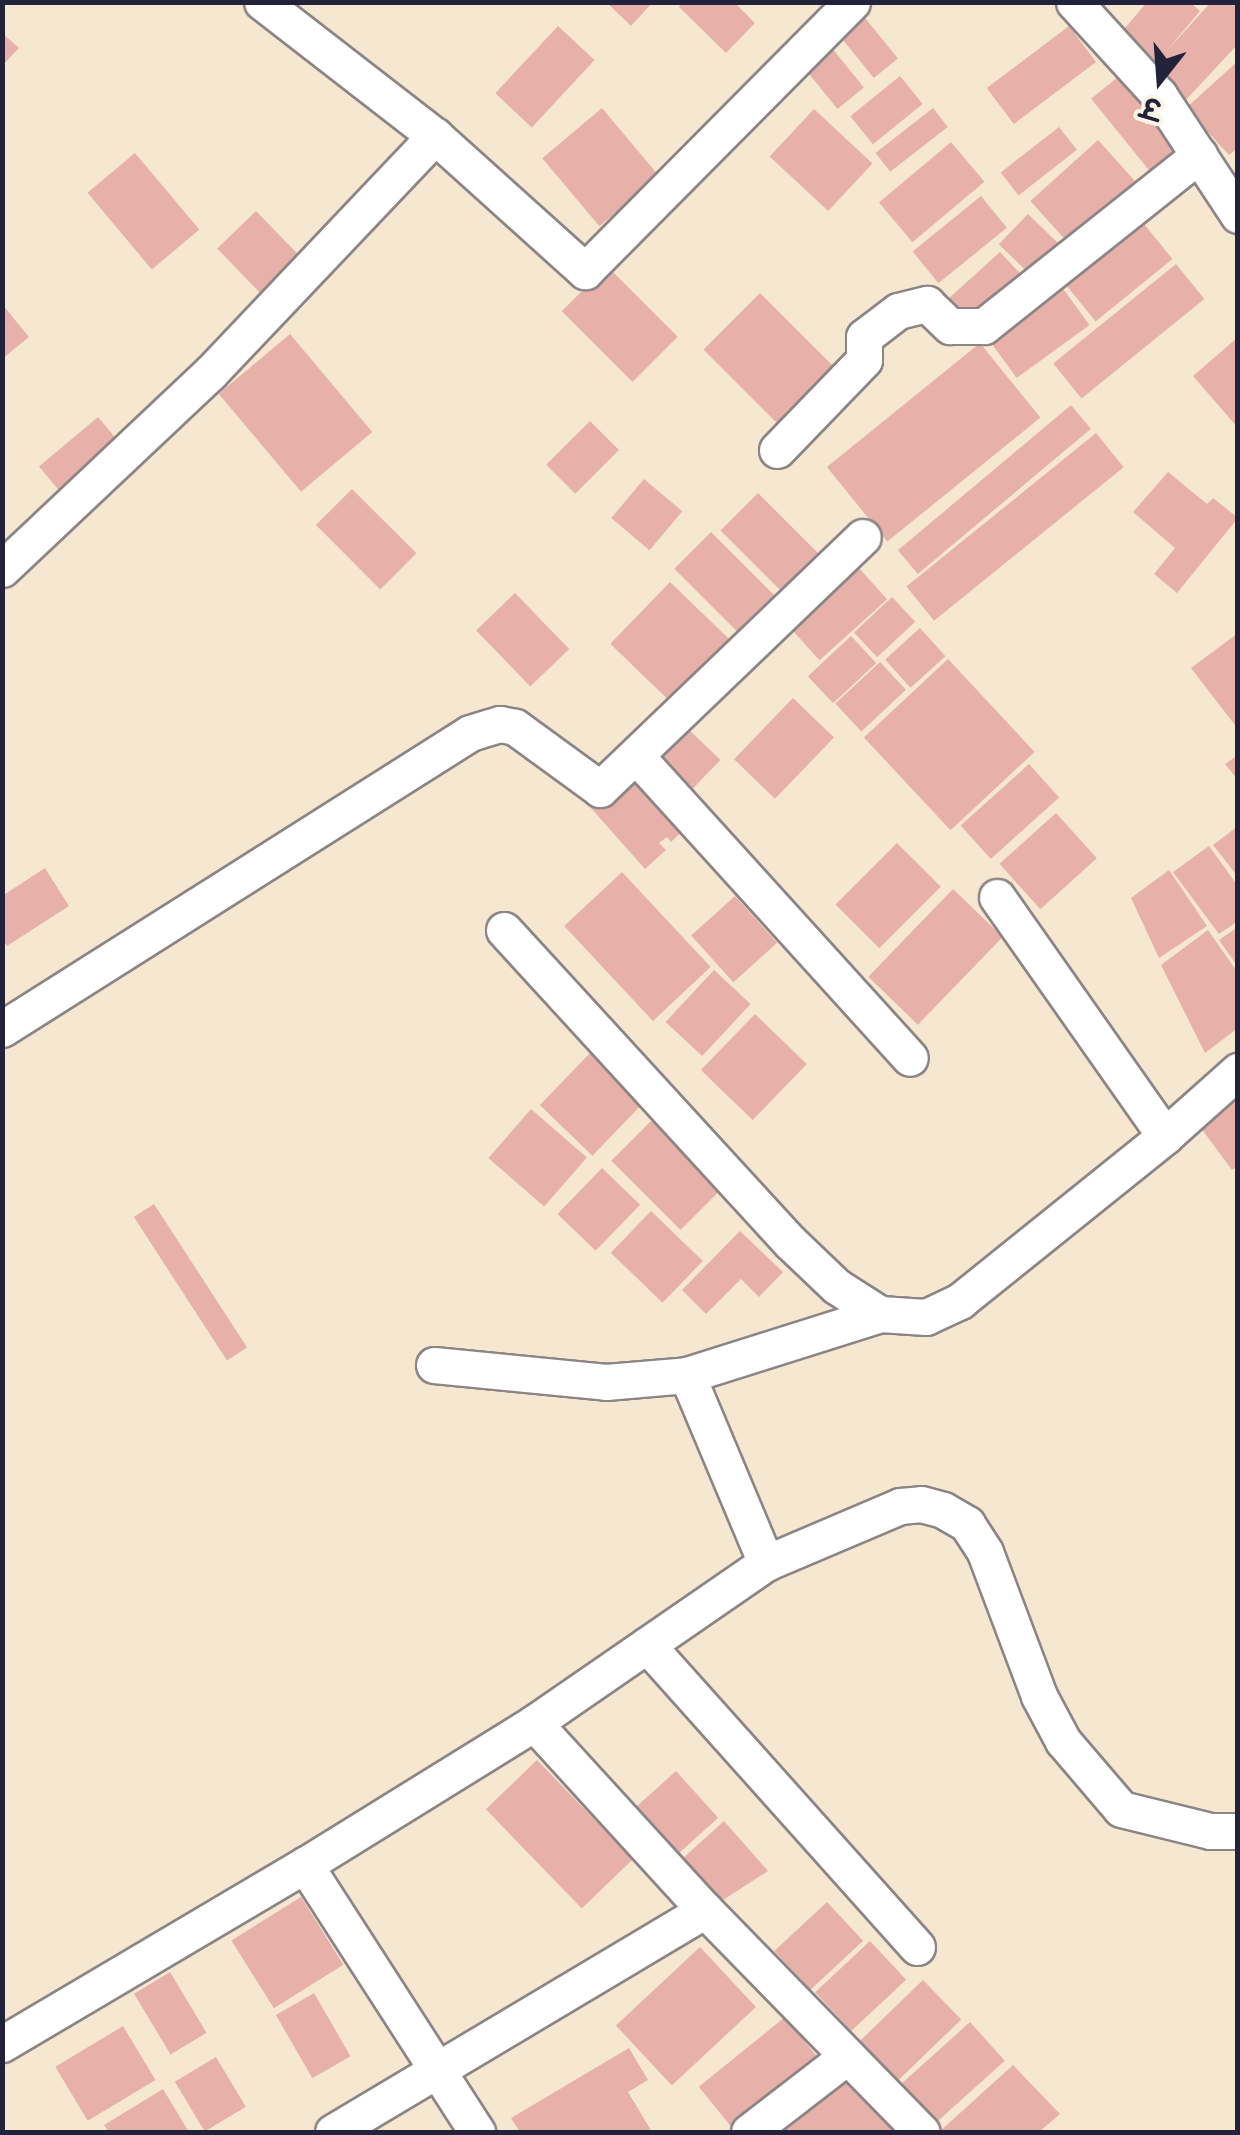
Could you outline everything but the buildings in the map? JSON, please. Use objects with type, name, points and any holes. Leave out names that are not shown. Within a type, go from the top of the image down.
[{"type":"street","points":[[262,2],[435,136],[585,270],[852,2]]},
{"type":"street","points":[[1074,2],[1160,94],[1238,214]]},
{"type":"street","points":[[2,569],[210,374],[435,136]]},
{"type":"street","points":[[776,450],[864,360],[864,337],[898,311],[927,304],[950,326],[984,326],[1199,155]]},
{"type":"street","points":[[2,1029],[470,732],[500,724],[515,727],[600,788],[864,537]]},
{"type":"street","points":[[636,757],[910,1058]]},
{"type":"street","points":[[997,897],[1165,1136]]},
{"type":"street","points":[[504,930],[790,1242],[836,1286],[880,1314]]},
{"type":"street","points":[[434,1365],[606,1382],[687,1375],[880,1314],[926,1317],[960,1301],[1165,1136],[1238,1071]]},
{"type":"street","points":[[687,1375],[766,1562]]},
{"type":"street","points":[[2,2044],[305,1865],[534,1722],[766,1562],[900,1506],[932,1507],[967,1524],[985,1552],[1039,1696],[1063,1741],[1120,1809],[1210,1831],[1238,1831]]},
{"type":"street","points":[[647,1645],[917,1948]]},
{"type":"street","points":[[534,1722],[705,1910],[922,2132]]},
{"type":"street","points":[[305,1865],[477,2132]]},
{"type":"street","points":[[333,2132],[705,1910]]},
{"type":"street","points":[[750,2132],[846,2057]]}]
